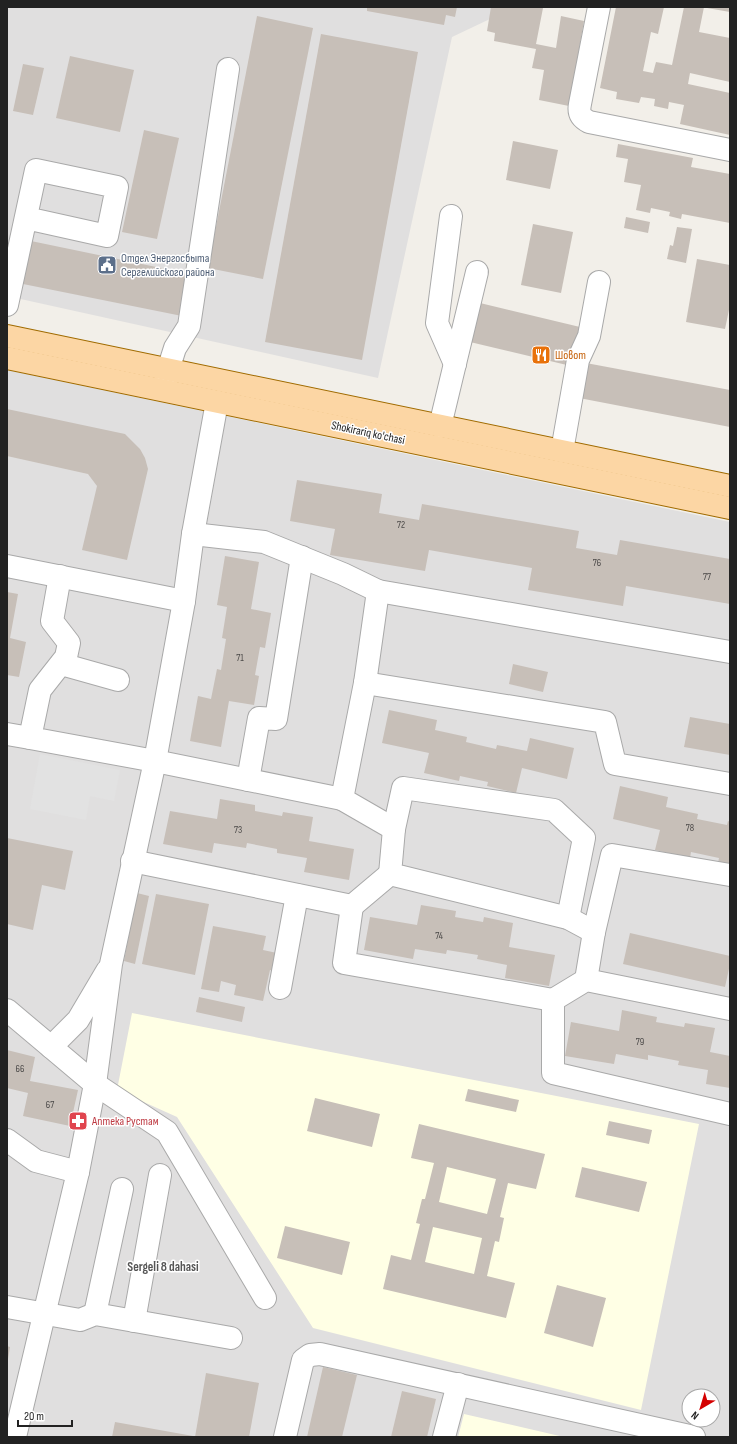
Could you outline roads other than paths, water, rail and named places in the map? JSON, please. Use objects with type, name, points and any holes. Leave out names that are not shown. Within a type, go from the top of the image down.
[{"type":"main road","name":"Shokirariq ko'chasi","points":[[7,336],[730,486]]},
{"type":"main road","name":"Shokirariq ko'chasi","points":[[7,358],[730,508]]},
{"type":"lane","points":[[599,7],[579,108],[579,112],[583,119],[589,122],[730,150]]},
{"type":"lane","points":[[164,391],[168,370],[175,348],[190,326],[228,69]]},
{"type":"lane","points":[[451,216],[437,323],[455,364]]},
{"type":"lane","points":[[7,305],[26,218]]},
{"type":"lane","points":[[440,426],[477,272]]},
{"type":"lane","points":[[562,451],[578,360],[589,336],[599,282]]},
{"type":"lane","points":[[15,1437],[78,1172],[95,1084],[111,964],[132,861],[155,761],[184,602],[193,534],[217,402]]},
{"type":"lane","points":[[193,534],[264,542],[343,574],[378,591],[730,652]]},
{"type":"lane","points":[[248,780],[259,718],[276,719],[302,557]]},
{"type":"lane","points":[[7,566],[184,602]]},
{"type":"lane","points":[[30,738],[40,690],[66,657],[69,643],[52,621],[60,576]]},
{"type":"lane","points":[[342,799],[365,683],[378,591]]},
{"type":"lane","points":[[61,664],[118,680]]},
{"type":"lane","points":[[365,683],[605,722],[615,764],[730,784]]},
{"type":"lane","points":[[7,734],[155,761],[342,799],[394,829]]},
{"type":"lane","points":[[568,918],[584,838],[554,810],[403,788],[394,829],[390,874],[352,906],[344,963],[553,1000],[586,980],[730,1009]]},
{"type":"lane","points":[[586,980],[594,932],[612,855],[730,875]]},
{"type":"lane","points":[[132,861],[352,906]]},
{"type":"lane","points":[[390,874],[568,918],[594,932]]},
{"type":"lane","points":[[280,988],[296,895]]},
{"type":"lane","points":[[51,1047],[78,1020],[111,964]]},
{"type":"lane","points":[[553,1000],[553,1073],[730,1114]]},
{"type":"lane","points":[[7,1010],[95,1084],[167,1132],[265,1298]]},
{"type":"lane","points":[[7,1140],[36,1161],[78,1172]]},
{"type":"lane","points":[[134,1321],[160,1175]]},
{"type":"lane","points":[[95,1314],[122,1189]]},
{"type":"lane","points":[[7,1307],[80,1320],[95,1314],[230,1338]]},
{"type":"lane","points":[[285,1437],[303,1360],[310,1355],[320,1354],[694,1437]]},
{"type":"lane","points":[[444,1437],[458,1384]]},
{"type":"place","name":"Отдел Энергосбыта Сергелийского района","points":[[107,265]]},
{"type":"place","name":"Шовот","points":[[541,355]]},
{"type":"place","name":"Аптека Рустам","points":[[78,1121]]},
{"type":"district","name":"Sergeli 8 dahasi","points":[[163,1267]]}]
